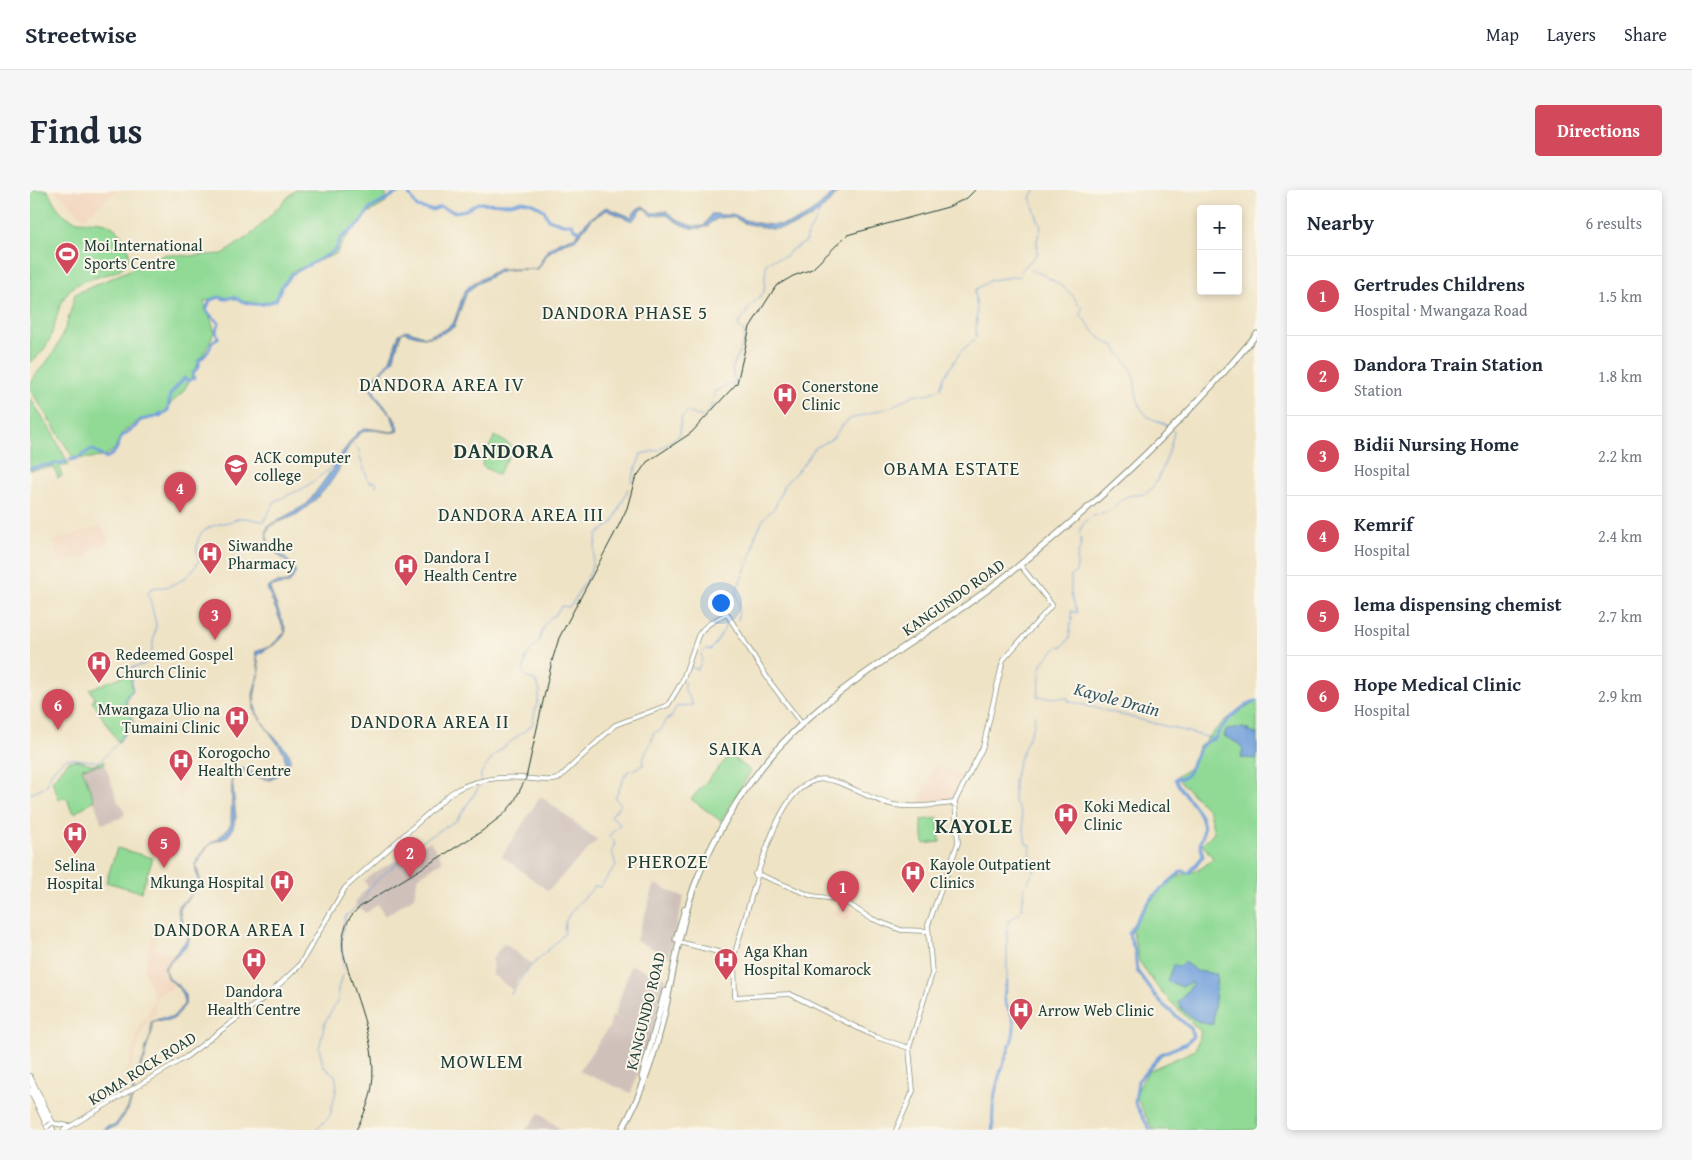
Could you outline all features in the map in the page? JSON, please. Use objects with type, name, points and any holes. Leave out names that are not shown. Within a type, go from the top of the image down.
[{"type":"highway","name":"KANGUNDO ROAD","points":[[620,1130],[644,1072],[661,1010],[680,923],[707,856],[737,801],[768,760],[801,724],[844,688],[1020,565],[1092,506],[1152,449],[1208,390],[1257,334]]},
{"type":"highway","name":"KANGUNDO ROAD","points":[[620,1130],[644,1080],[656,1046],[679,942],[692,896]]},
{"type":"main road","points":[[896,1130],[913,1091],[909,1048],[932,974],[928,931],[958,843],[955,803],[983,747],[1003,660],[1052,605],[1020,565]]},
{"type":"main road","name":"KOMA ROCK ROAD","points":[[62,1129],[129,1092],[189,1055],[275,988],[299,966],[345,888],[432,808],[457,789],[480,782],[516,778],[558,779],[615,725],[666,706],[683,679],[702,629],[727,614],[770,682],[801,724]]},
{"type":"main road","points":[[909,1048],[876,1037],[790,994],[735,997],[734,956],[759,875],[779,820],[798,789],[808,783],[826,779],[892,805],[914,807],[955,803]]},
{"type":"main road","points":[[759,875],[810,895],[836,899],[850,905],[870,918],[902,930],[928,931]]},
{"type":"main road","points":[[679,942],[734,956]]},
{"type":"main road","points":[[30,1076],[53,1123],[62,1129]]},
{"type":"main road","points":[[30,1081],[54,1130]]},
{"type":"main road","points":[[30,1090],[47,1129]]},
{"type":"main road","points":[[30,1094],[47,1129]]},
{"type":"main road","points":[[47,1129],[53,1123]]},
{"type":"shaded area","points":[[55,190],[118,190],[84,218]]},
{"type":"shaded area","points":[[100,526],[109,540],[85,558],[82,555],[60,563],[53,541]]},
{"type":"shaded area","points":[[105,764],[118,802],[125,814],[121,818],[102,824],[82,768]]},
{"type":"shaded area","points":[[935,764],[964,777],[950,804],[917,806]]},
{"type":"shaded area","points":[[178,778],[187,781],[181,799],[172,793]]},
{"type":"shaded area","points":[[540,797],[597,840],[548,891],[502,856]]},
{"type":"shaded area","points":[[430,841],[443,861],[418,877],[414,897],[385,916],[378,904],[366,913],[356,904],[355,902],[368,887],[364,881],[372,874]]},
{"type":"shaded area","points":[[655,884],[684,897],[668,957],[636,940]]},
{"type":"shaded area","points":[[841,904],[854,909],[846,922],[832,913]]},
{"type":"shaded area","points":[[152,922],[156,922],[156,936],[153,948],[174,955],[163,968],[163,975],[174,987],[157,997],[154,1008],[156,1009],[155,1016],[151,1016],[144,1026],[126,1083],[112,1100],[111,1096],[124,1081],[140,1025],[149,1012],[154,998],[144,970],[153,936]]},
{"type":"shaded area","points":[[504,943],[532,965],[516,981],[513,990],[493,975],[492,959]]},
{"type":"shaded area","points":[[631,965],[666,978],[652,1033],[631,1093],[579,1071],[609,1027],[612,1016],[632,1024],[614,1016]]},
{"type":"shaded area","points":[[539,1113],[562,1130],[526,1130]]},
{"type":"green space","name":"Moi International Sports Centre","points":[[30,190],[47,190],[60,210],[71,219],[101,222],[117,230],[126,242],[129,256],[122,268],[110,274],[84,281],[72,288],[60,306],[47,345],[30,362]]},
{"type":"green space","points":[[295,190],[382,190],[386,194],[386,203],[365,215],[344,240],[336,254],[293,271],[280,288],[278,299],[264,305],[224,297],[204,301],[213,327],[213,335],[185,389],[170,404],[166,414],[135,423],[121,434],[115,449],[103,457],[74,459],[30,389],[30,385],[61,339],[75,294],[166,254],[189,256],[223,254],[253,233]]},
{"type":"green space","points":[[30,398],[52,432],[69,465],[59,467],[62,476],[58,478],[54,467],[30,470]]},
{"type":"green space","points":[[495,436],[514,447],[498,475],[482,466],[483,458]]},
{"type":"green space","points":[[130,668],[132,690],[127,703],[134,723],[118,742],[92,701],[95,699],[90,689],[121,677]]},
{"type":"green space","points":[[1257,700],[1257,1130],[1153,1130],[1135,1095],[1148,1071],[1195,1050],[1201,1032],[1161,992],[1139,961],[1132,928],[1151,900],[1162,888],[1176,878],[1203,867],[1213,858],[1202,844],[1214,832],[1209,811],[1176,777],[1190,768],[1198,748],[1224,721]]},
{"type":"green space","points":[[730,755],[751,771],[721,821],[691,799]]},
{"type":"green space","points":[[78,760],[94,765],[104,761],[105,764],[82,768],[94,800],[75,813],[71,810],[67,798],[59,799],[52,781],[69,761]]},
{"type":"green space","points":[[938,818],[940,842],[924,844],[921,820]]},
{"type":"green space","points":[[117,848],[153,858],[141,892],[106,882]]},
{"type":"water","points":[[836,190],[839,190],[825,207],[806,220],[795,225],[772,229],[744,223],[732,217],[718,218],[702,228],[691,228],[680,224],[666,214],[651,216],[645,208],[638,212],[639,214],[632,221],[607,210],[593,218],[575,240],[564,243],[548,253],[538,269],[503,270],[477,284],[467,292],[454,327],[441,334],[426,337],[446,329],[454,322],[464,292],[470,285],[499,269],[536,269],[548,249],[559,242],[576,236],[587,221],[606,207],[631,217],[637,209],[643,206],[652,213],[667,211],[679,221],[694,226],[704,226],[711,214],[731,214],[747,220],[776,225],[787,224],[807,215]]},
{"type":"water","points":[[407,330],[426,337],[404,332],[401,334],[393,361],[376,378],[372,386],[378,398],[394,418],[399,431],[392,432],[396,430],[392,417],[375,397],[369,385],[390,360],[399,334]]},
{"type":"water","points":[[366,428],[392,432],[370,430],[361,433],[350,446],[338,471],[320,495],[298,514],[280,521],[267,532],[269,543],[294,567],[296,572],[289,584],[272,586],[270,589],[286,630],[284,635],[278,642],[257,657],[259,671],[255,652],[271,646],[285,632],[267,588],[276,583],[288,582],[292,574],[290,567],[271,548],[268,542],[266,535],[268,526],[307,504],[357,433]]},
{"type":"water","points":[[259,671],[258,677],[254,701],[257,714],[254,710],[253,694]]},
{"type":"water","points":[[266,727],[289,754],[290,762],[284,770],[270,780],[256,777],[242,770],[232,779],[236,817],[232,831],[226,838],[214,842],[231,824],[232,777],[242,768],[268,779],[285,764],[284,753]]},
{"type":"water","points":[[1249,729],[1246,731],[1257,734],[1257,759],[1241,758],[1243,749],[1239,744],[1224,736],[1226,730]]},
{"type":"water","points":[[206,849],[196,866],[197,860]]},
{"type":"water","points":[[196,866],[200,879],[196,890],[198,880]]},
{"type":"water","points":[[191,895],[180,908],[182,919],[188,930],[189,939],[184,949],[165,969],[170,978],[184,992],[185,1005],[173,1019],[152,1022],[152,1032],[149,1039],[151,1022],[161,1018],[173,1017],[184,1004],[181,991],[167,978],[164,968],[188,938],[179,916],[178,907]]},
{"type":"water","points":[[1184,962],[1197,971],[1217,974],[1213,1025],[1202,1023],[1192,1018],[1178,1002],[1192,985],[1191,982],[1182,987],[1167,981],[1173,965],[1179,966]]},
{"type":"water","points":[[145,1054],[145,1059],[133,1081],[134,1093],[128,1110],[116,1127],[104,1130],[107,1126],[114,1126],[128,1108],[133,1092],[131,1082]]},
{"type":"waterway","points":[[70,460],[78,458],[92,449],[105,458],[109,457],[116,450],[121,437],[136,426],[140,420],[156,417],[160,413],[160,417],[168,410],[170,395],[184,378],[189,381],[194,378],[193,373],[199,366],[199,360],[207,353],[212,342],[218,338],[216,331],[219,323],[206,311],[210,300],[221,297],[224,299],[234,297],[254,304],[276,300],[282,286],[292,274],[331,253],[336,249],[340,239],[359,224],[370,209],[402,190],[407,191],[417,207],[432,210],[440,207],[455,212],[466,210],[478,203],[511,204],[522,201],[532,203],[544,210],[548,219],[563,224],[572,224],[574,229],[581,231]]},
{"type":"waterway","points":[[738,620],[739,604],[736,591],[753,551],[755,536],[764,518],[775,507],[784,485],[802,466],[815,448],[832,439],[850,419],[891,407],[915,394],[926,395],[940,389],[944,377],[961,351],[976,338],[977,311],[975,290],[991,280],[1020,276],[1019,273],[1037,254],[1037,240],[1041,228],[1030,197],[1036,190]]},
{"type":"waterway","points":[[631,482],[641,454],[659,450],[680,434],[680,422],[684,414],[687,412],[702,417],[710,410],[715,391],[735,382],[732,369],[745,337],[738,325],[749,308],[764,292],[766,264],[771,260],[787,256],[791,250],[806,242],[806,238],[820,212]]},
{"type":"waterway","name":"Kayole Drain","points":[[1030,270],[1052,280],[1072,295],[1082,307],[1081,313],[1079,313],[1090,327],[1103,341],[1114,345],[1130,367],[1137,398],[1142,410],[1148,417],[1164,423],[1170,428]]},
{"type":"waterway","name":"Kayole Drain","points":[[1079,533],[1089,518],[1108,511],[1125,497],[1144,494],[1151,489],[1164,464],[1174,430]]},
{"type":"waterway","points":[[352,443],[359,450],[369,482],[376,482],[376,486]]},
{"type":"waterway","points":[[30,794],[47,785],[58,765],[68,758],[99,762],[121,740],[122,734],[131,725],[132,721],[125,698],[127,694],[128,696],[133,691],[131,668],[145,664],[151,656],[156,624],[148,592],[154,588],[166,587],[176,583],[190,574],[199,560],[197,543],[203,532],[214,525],[231,522],[239,518],[264,521],[275,501],[304,488],[326,472],[343,453]]},
{"type":"waterway","points":[[30,468],[66,462]]},
{"type":"waterway","points":[[366,894],[375,882],[398,862],[407,850],[457,820],[481,784],[481,773],[495,754],[532,725],[540,691],[535,680],[527,678],[523,673],[526,657],[538,643],[544,626],[551,617],[562,606],[568,607],[572,604],[591,571],[597,535],[613,522],[628,489]]},
{"type":"waterway","name":"Kayole Drain","points":[[1077,565],[1081,544],[1080,537]]},
{"type":"waterway","name":"Kayole Drain","points":[[1071,586],[1071,576],[1076,572],[1077,566]]},
{"type":"waterway","name":"Kayole Drain","points":[[1071,587],[1077,613],[1071,611],[1072,621]]},
{"type":"waterway","points":[[690,667],[698,669],[702,660],[701,654],[706,649],[711,650],[724,630],[726,621]]},
{"type":"waterway","name":"Kayole Drain","points":[[1071,623],[1069,639],[1062,647],[1059,646],[1050,654],[1042,665],[1037,697],[1068,698],[1068,701],[1215,739]]},
{"type":"waterway","points":[[511,994],[522,976],[565,933],[566,920],[574,908],[595,886],[600,887],[616,866],[612,851],[615,843],[609,836],[620,824],[611,816],[621,804],[615,798],[626,773],[643,765],[644,756],[652,741],[653,733],[661,730],[666,719],[671,718],[676,707],[693,705],[685,691],[684,682]]},
{"type":"waterway","points":[[1150,1130],[1135,1103],[1138,1081],[1161,1054],[1187,1043],[1193,1036],[1190,1028],[1160,1002],[1137,971],[1135,952],[1129,934],[1151,899],[1182,871],[1189,873],[1203,856],[1200,843],[1203,833],[1201,816],[1175,779],[1186,776],[1202,746],[1208,741],[1215,739],[1221,728],[1239,710],[1257,701]]},
{"type":"waterway","points":[[1007,926],[1009,921],[1022,910],[1024,889],[1035,869],[1030,852],[1031,845],[1026,844],[1021,812],[1014,801],[1014,781],[1019,760],[1034,725],[1035,715]]},
{"type":"waterway","points":[[316,1130],[330,1116],[337,1086],[335,1075],[324,1067],[319,1048],[325,1022],[338,1000],[338,988],[344,973],[341,942],[345,917],[366,897]]},
{"type":"waterway","points":[[1007,929],[1007,982]]},
{"type":"waterway","points":[[993,1130],[993,1104],[996,1087],[1014,1029],[1014,1022],[1004,997],[1007,982]]},
{"type":"railway","points":[[356,1130],[370,1098],[373,1069],[364,1018],[343,951],[343,937],[346,924],[358,908],[482,831],[504,814],[514,802],[526,778],[552,661],[559,638],[618,527],[627,508],[635,479],[647,462],[691,433],[737,383],[750,327],[776,286],[793,276],[812,269],[847,235],[948,207],[967,198],[975,190]]},
{"type":"place","name":"Moi International Sports Centre","points":[[67,275]]},
{"type":"place","name":"Conerstone Clinic","points":[[785,416]]},
{"type":"place","name":"ACK computer college","points":[[236,487]]},
{"type":"place","name":"Kemrif","points":[[180,513]]},
{"type":"place","name":"Siwandhe Pharmacy","points":[[210,575]]},
{"type":"place","name":"Dandora I Health Centre","points":[[406,587]]},
{"type":"place","name":"Bidii Nursing Home","points":[[215,640]]},
{"type":"place","name":"Redeemed Gospel Church Clinic","points":[[99,684]]},
{"type":"place","name":"Hope Medical Clinic","points":[[58,730]]},
{"type":"place","name":"Mwangaza Ulio na Tumaini Clinic","points":[[237,739]]},
{"type":"place","name":"Korogocho Health Centre","points":[[181,782]]},
{"type":"place","name":"Koki Medical Clinic","points":[[1066,836]]},
{"type":"place","name":"Selina Hospital","points":[[75,855]]},
{"type":"place","name":"lema dispensing chemist","points":[[164,868]]},
{"type":"place","name":"Dandora Train Station","points":[[410,878]]},
{"type":"place","name":"Kayole Outpatient Clinics","points":[[913,894]]},
{"type":"place","name":"Mkunga Hospital","points":[[282,903]]},
{"type":"place","name":"Gertrudes Childrens","points":[[843,912]]},
{"type":"place","name":"Dandora Health Centre","points":[[254,981]]},
{"type":"place","name":"Aga Khan Hospital Komarock","points":[[726,981]]},
{"type":"place","name":"Arrow Web Clinic","points":[[1021,1031]]},
{"type":"district","name":"DANDORA PHASE 5","points":[[625,312]]},
{"type":"district","name":"DANDORA AREA IV","points":[[442,384]]},
{"type":"district","name":"DANDORA","points":[[504,450]]},
{"type":"district","name":"OBAMA ESTATE","points":[[952,468]]},
{"type":"district","name":"DANDORA AREA III","points":[[521,514]]},
{"type":"district","name":"DANDORA AREA II","points":[[430,721]]},
{"type":"district","name":"SAIKA","points":[[736,748]]},
{"type":"district","name":"KAYOLE","points":[[974,825]]},
{"type":"district","name":"PHEROZE","points":[[668,861]]},
{"type":"district","name":"DANDORA AREA I","points":[[230,929]]},
{"type":"district","name":"MOWLEM","points":[[482,1061]]}]
